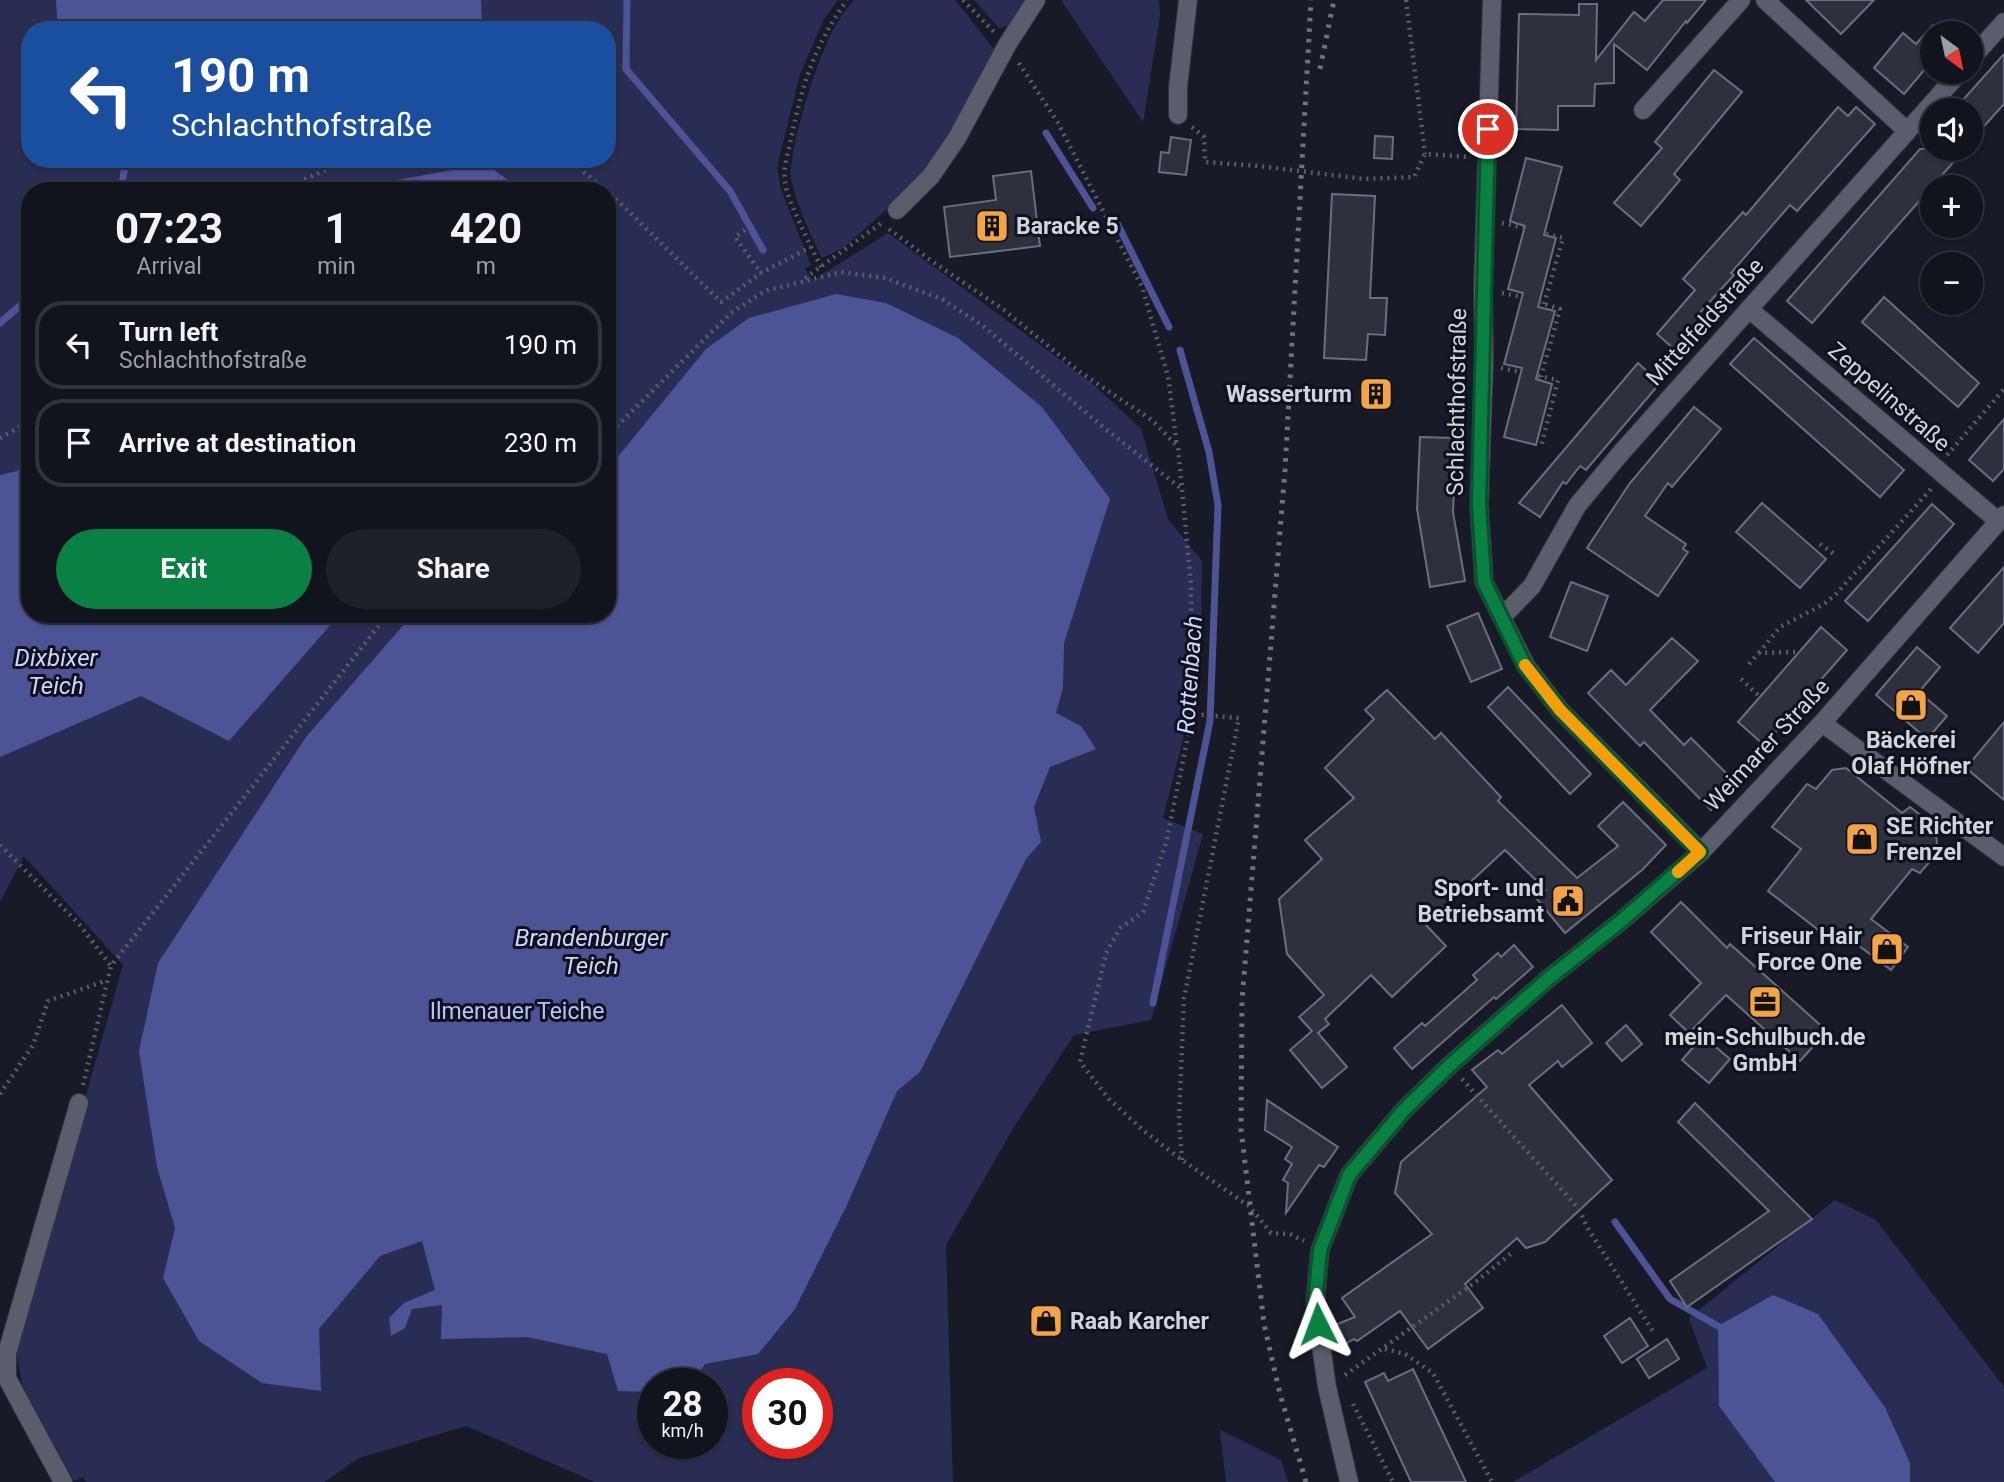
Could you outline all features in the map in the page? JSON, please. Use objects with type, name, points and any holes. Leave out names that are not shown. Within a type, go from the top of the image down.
[{"type":"street","points":[[897,210],[930,176],[957,138],[1007,46],[1036,0]]},
{"type":"street","points":[[1178,115],[1178,87],[1188,0]]},
{"type":"street","name":"Schlachthofstraße","points":[[1492,0],[1479,503],[1484,582],[1525,666],[1560,710],[1700,852]]},
{"type":"street","points":[[1643,110],[1741,0]]},
{"type":"street","points":[[1765,0],[1906,130]]},
{"type":"street","points":[[1983,45],[2004,22]]},
{"type":"street","name":"Mittelfeldstraße","points":[[1502,617],[1532,586],[1577,506],[1620,454],[1949,84]]},
{"type":"street","name":"Zeppelinstraße","points":[[1749,309],[1935,469],[2001,518]]},
{"type":"street","name":"Weimarer Straße","points":[[1349,1482],[1327,1387],[1315,1303],[1320,1250],[1349,1175],[1404,1110],[1450,1065],[1700,852],[1822,723],[2001,518]]},
{"type":"street","points":[[1822,723],[2004,857]]},
{"type":"street","points":[[62,1482],[7,1378],[6,1353],[79,1103]]},
{"type":"path","points":[[821,267],[785,185],[785,169],[809,67],[828,27],[846,0]]},
{"type":"path","points":[[963,0],[1007,46],[1058,122],[1142,287],[1168,376],[1183,491],[1191,584],[1192,717],[1166,843],[1143,912],[1120,928],[1106,953],[1080,1062],[1110,1099],[1144,1131],[1249,1206],[1271,1233],[1290,1234],[1320,1250]]},
{"type":"path","points":[[1178,115],[1204,137],[1205,162],[1377,179],[1414,177],[1425,154],[1406,0]]},
{"type":"path","points":[[1425,154],[1467,157]]},
{"type":"path","points":[[299,182],[330,168]]},
{"type":"path","points":[[578,168],[596,182]]},
{"type":"path","points":[[616,199],[722,302],[761,273],[811,247]]},
{"type":"path","points":[[801,281],[897,210]]},
{"type":"path","points":[[882,223],[933,262],[1004,310],[1080,372],[1153,421],[1178,447]]},
{"type":"path","points":[[745,230],[735,237],[761,273]]},
{"type":"path","points":[[1541,447],[1558,380],[1540,377],[1560,309],[1542,303],[1563,238],[1544,233]]},
{"type":"path","points":[[616,427],[731,313],[765,291],[841,272],[885,278],[942,299],[983,326],[1103,428],[1183,491]]},
{"type":"path","points":[[1935,469],[2004,388]]},
{"type":"path","points":[[0,438],[21,426]]},
{"type":"path","points":[[1749,664],[1780,627],[1824,604],[1835,595],[1925,495]]},
{"type":"path","points":[[1821,544],[1834,554]]},
{"type":"path","points":[[79,1103],[111,966],[381,623]]},
{"type":"path","points":[[1759,653],[1799,652]]},
{"type":"path","points":[[1741,679],[1760,697]]},
{"type":"path","points":[[1182,1160],[1179,1119],[1184,999],[1239,718],[1203,715],[1192,717]]},
{"type":"path","points":[[0,845],[79,924],[111,966]]},
{"type":"path","points":[[0,1094],[33,1045],[48,1001],[106,981]]},
{"type":"path","points":[[1450,1065],[1579,1209],[1587,1227],[1654,1333]]},
{"type":"path","points":[[1327,1387],[1384,1349],[1513,1252]]},
{"type":"path","points":[[1384,1349],[1405,1354],[1433,1373],[1492,1482]]},
{"type":"path","points":[[1327,1387],[1348,1394],[1393,1482]]},
{"type":"green space","name":"Ilmenauer Teiche","points":[[0,0],[838,0],[824,19],[800,74],[777,167],[781,190],[811,265],[805,269],[813,280],[888,233],[1093,384],[1141,429],[1168,519],[1202,561],[1201,644],[1193,700],[1163,818],[1203,834],[1151,1020],[1074,1035],[1017,1122],[946,1245],[953,1482],[595,1482],[466,1426],[359,1458],[324,1482],[86,1482],[83,1477],[74,1481],[23,1387],[15,1346],[123,965],[24,856],[0,902]]},
{"type":"green space","points":[[854,0],[955,0],[998,54],[997,60],[926,170],[843,248],[822,258],[794,192],[792,159],[801,118],[823,52],[838,21]]},
{"type":"green space","points":[[974,0],[1026,0],[1009,26],[999,28]]},
{"type":"green space","points":[[1061,0],[1159,0],[1160,16],[1143,122]]},
{"type":"green space","points":[[1835,1200],[1876,1220],[2004,1387],[2004,1482],[1910,1482],[1910,1463],[1885,1407],[1818,1314],[1773,1296],[1719,1406],[1775,1482],[1513,1482],[1707,1368],[1689,1318]]},
{"type":"green space","points":[[1220,1430],[1281,1460],[1288,1482],[1226,1482]]},
{"type":"water","points":[[56,0],[481,0],[482,21],[57,21]]},
{"type":"water","points":[[464,168],[491,168],[511,182],[386,182]]},
{"type":"water","name":"Brandenburger Teich","points":[[836,294],[886,303],[958,338],[1042,407],[1110,499],[1064,643],[1063,688],[1056,713],[1081,726],[1096,749],[1050,767],[1034,807],[1041,842],[1026,859],[920,1072],[897,1091],[847,1205],[795,1309],[758,1354],[705,1364],[702,1368],[637,1368],[637,1392],[618,1391],[607,1354],[527,1337],[441,1339],[442,1305],[412,1309],[405,1328],[391,1336],[389,1318],[404,1303],[435,1290],[422,1241],[380,1256],[319,1329],[321,1391],[262,1383],[199,1341],[163,1278],[175,1228],[157,1167],[139,1051],[158,963],[306,737],[405,623],[616,623],[616,459],[706,349],[749,318]]},
{"type":"water","name":"Dixbixer Teich","points":[[21,467],[21,623],[332,623],[229,741],[141,696],[0,757],[0,475],[17,471]]},
{"type":"water","points":[[1773,1295],[1818,1314],[1885,1407],[1910,1463],[1910,1482],[1775,1482],[1719,1406],[1718,1326]]},
{"type":"building","points":[[1663,0],[1706,0],[1647,70],[1614,44],[1614,83],[1595,84],[1594,106],[1558,106],[1558,130],[1516,129],[1519,14],[1579,15],[1579,4],[1597,4],[1596,60],[1634,12],[1645,21]]},
{"type":"building","points":[[1806,0],[1874,0],[1841,34]]},
{"type":"building","points":[[1903,33],[1916,44],[1920,40],[1920,75],[1904,94],[1874,68]]},
{"type":"building","points":[[2004,54],[2004,104],[1983,127],[1983,98],[1965,98],[1977,84],[1983,84],[1983,78]]},
{"type":"building","points":[[1714,70],[1742,92],[1674,174],[1680,180],[1641,226],[1614,203],[1662,148],[1655,142]]},
{"type":"building","points":[[1838,107],[1848,116],[1856,107],[1875,124],[1797,211],[1790,205],[1731,273],[1734,275],[1696,317],[1708,328],[1683,357],[1657,334],[1695,290],[1683,279],[1743,212],[1746,215]]},
{"type":"building","points":[[1375,136],[1393,137],[1392,159],[1374,158]]},
{"type":"building","points":[[1171,137],[1191,140],[1186,175],[1159,172],[1161,152],[1169,153]]},
{"type":"building","points":[[1920,149],[1920,161],[1954,161],[1942,175],[1920,175],[1920,200],[1812,323],[1787,301]]},
{"type":"building","points":[[1526,158],[1562,167],[1544,235],[1556,238],[1538,307],[1555,311],[1536,379],[1552,384],[1536,445],[1504,437],[1522,368],[1504,364],[1523,293],[1508,289],[1525,226],[1510,221]]},
{"type":"building","name":"Baracke 5","points":[[1031,171],[1040,246],[950,257],[944,207],[996,200],[993,176]]},
{"type":"building","points":[[1332,194],[1375,196],[1370,298],[1387,298],[1385,335],[1368,334],[1366,360],[1324,358]]},
{"type":"building","points":[[1884,297],[1979,383],[1958,407],[1862,322]]},
{"type":"building","points":[[1754,338],[1904,470],[1880,497],[1730,364]]},
{"type":"building","points":[[1638,363],[1660,383],[1586,470],[1580,466],[1566,484],[1563,482],[1540,517],[1519,503]]},
{"type":"building","name":"Wasserturm","points":[[1371,379],[1386,386],[1387,397],[1383,402],[1373,403],[1368,400],[1365,390]]},
{"type":"building","points":[[1694,407],[1721,429],[1672,487],[1668,483],[1645,516],[1686,544],[1683,549],[1688,552],[1658,596],[1587,548],[1630,483]]},
{"type":"building","points":[[2004,419],[2004,469],[1993,481],[1969,460]]},
{"type":"building","points":[[1420,437],[1456,438],[1453,512],[1465,581],[1430,587],[1417,509]]},
{"type":"building","points":[[1762,503],[1826,559],[1800,588],[1736,532]]},
{"type":"building","points":[[1932,504],[1954,524],[1868,621],[1845,601]]},
{"type":"building","points":[[2004,567],[2004,623],[1978,653],[1950,628]]},
{"type":"building","points":[[1571,582],[1608,596],[1587,651],[1550,637]]},
{"type":"building","points":[[1478,613],[1502,669],[1471,682],[1447,626]]},
{"type":"building","points":[[1821,627],[1847,650],[1764,745],[1738,722]]},
{"type":"building","points":[[1672,638],[1698,661],[1650,710],[1684,745],[1691,738],[1737,784],[1711,810],[1644,742],[1640,746],[1588,693],[1611,670],[1626,685]]},
{"type":"building","name":"Bäckerei Olaf Höfner","points":[[1917,647],[1940,667],[1919,692],[1947,716],[1927,739],[1876,695]]},
{"type":"building","points":[[1508,687],[1591,774],[1570,794],[1488,707]]},
{"type":"building","points":[[1387,690],[1435,739],[1441,733],[1501,797],[1498,801],[1577,878],[1618,846],[1598,826],[1623,802],[1666,845],[1642,870],[1565,933],[1536,898],[1546,890],[1505,850],[1425,924],[1446,946],[1392,997],[1371,975],[1325,1019],[1329,1024],[1318,1033],[1347,1067],[1322,1088],[1290,1050],[1312,1031],[1299,1017],[1324,995],[1287,954],[1279,899],[1322,859],[1305,840],[1354,798],[1325,768],[1374,719],[1365,710]]},
{"type":"building","points":[[2004,722],[2004,800],[1966,768]]},
{"type":"building","name":"SE Richter Frenzel","points":[[1846,768],[1902,813],[1910,807],[1935,826],[1938,852],[1920,873],[1912,869],[1871,919],[1908,947],[1891,970],[1846,936],[1839,946],[1768,891],[1801,849],[1772,827],[1807,784],[1816,789],[1832,770]]},
{"type":"building","points":[[1681,902],[1727,948],[1730,944],[1827,1031],[1800,1061],[1726,995],[1689,1033],[1670,1015],[1701,983],[1651,932]]},
{"type":"building","points":[[1514,945],[1533,967],[1496,999],[1494,997],[1412,1069],[1394,1048],[1422,1023],[1425,1026],[1477,980],[1473,975],[1498,953],[1501,957]]},
{"type":"building","points":[[1562,1005],[1592,1043],[1562,1067],[1558,1061],[1529,1085],[1612,1180],[1545,1242],[1526,1248],[1517,1238],[1465,1284],[1483,1308],[1428,1349],[1400,1311],[1357,1341],[1354,1339],[1337,1349],[1332,1343],[1330,1327],[1355,1317],[1342,1298],[1432,1234],[1395,1193],[1401,1162],[1487,1087],[1472,1070],[1498,1050],[1502,1054]]},
{"type":"building","points":[[1626,1025],[1642,1044],[1622,1061],[1606,1043]]},
{"type":"building","points":[[1703,1036],[1730,1059],[1709,1083],[1682,1060]]},
{"type":"building","points":[[1267,1100],[1338,1147],[1324,1167],[1319,1165],[1286,1213],[1288,1183],[1283,1180],[1292,1164],[1285,1159],[1292,1147],[1265,1130]]},
{"type":"building","points":[[1695,1103],[1812,1219],[1687,1307],[1670,1281],[1769,1211],[1678,1122]]},
{"type":"building","points":[[1630,1318],[1648,1346],[1622,1363],[1604,1336]]},
{"type":"building","points":[[1667,1339],[1679,1359],[1649,1378],[1637,1359]]},
{"type":"building","points":[[1413,1369],[1466,1482],[1411,1482],[1365,1382],[1384,1373],[1388,1381]]},
{"type":"waterway","points":[[627,0],[626,69],[730,191],[763,250]]},
{"type":"waterway","name":"Rottenbach","points":[[1046,133],[1093,208]]},
{"type":"waterway","points":[[122,182],[125,168]]},
{"type":"waterway","name":"Rottenbach","points":[[1115,219],[1169,327]]},
{"type":"waterway","points":[[0,323],[21,305]]},
{"type":"waterway","name":"Rottenbach","points":[[1153,1003],[1210,721],[1218,505],[1209,452],[1180,350]]},
{"type":"waterway","points":[[1615,1222],[1670,1299],[1718,1326]]},
{"type":"railway","points":[[1306,1482],[1280,1394],[1264,1324],[1241,1129],[1242,1001],[1285,470],[1311,0]]},
{"type":"railway","points":[[1320,69],[1334,0]]},
{"type":"slow traffic","points":[[1525,665],[1560,710],[1700,852],[1678,872]]},
{"type":"place","name":"Baracke 5","points":[[992,226]]},
{"type":"place","name":"Wasserturm","points":[[1376,394]]},
{"type":"place","name":"Bäckerei Olaf Höfner","points":[[1911,705]]},
{"type":"place","name":"SE Richter Frenzel","points":[[1862,839]]},
{"type":"place","name":"Sport- und Betriebsamt","points":[[1568,901]]},
{"type":"place","name":"Friseur Hair Force One","points":[[1887,949]]},
{"type":"place","name":"mein-Schulbuch.de GmbH","points":[[1765,1002]]},
{"type":"place","name":"Raab Karcher","points":[[1046,1321]]},
{"type":"route","points":[[1318,1324],[1315,1303],[1320,1250],[1349,1175],[1404,1110],[1450,1065],[1700,852],[1560,710],[1525,666],[1484,582],[1479,503],[1488,129]]}]
